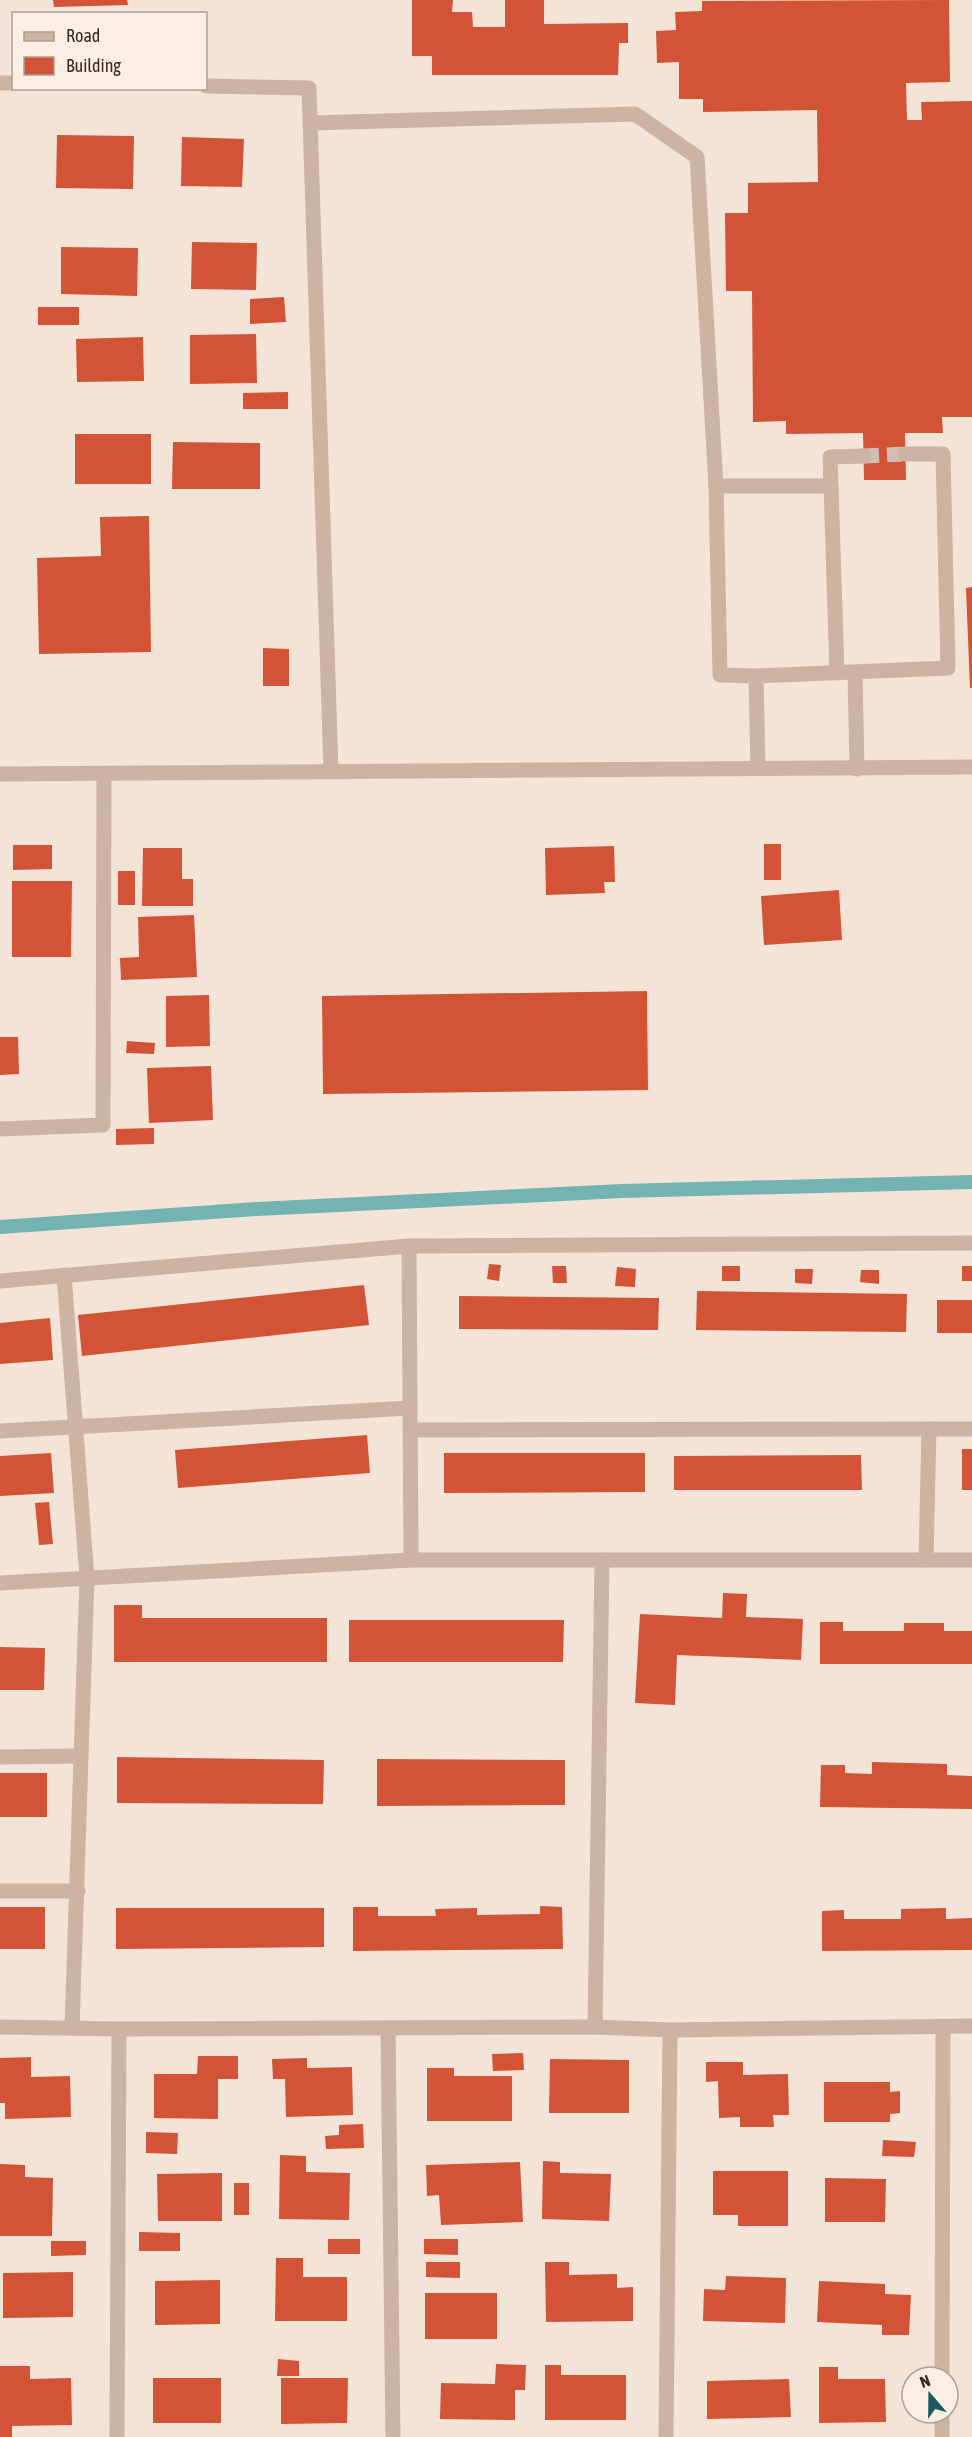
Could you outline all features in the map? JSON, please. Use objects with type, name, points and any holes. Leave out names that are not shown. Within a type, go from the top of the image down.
[{"type":"street","points":[[207,86],[309,88],[331,771]]},
{"type":"street","points":[[310,123],[635,114],[697,157],[716,486],[720,675],[855,673],[948,668],[943,454],[905,454]]},
{"type":"street","points":[[837,673],[830,457],[864,456]]},
{"type":"street","points":[[716,486],[831,486]]},
{"type":"street","points":[[855,673],[857,769]]},
{"type":"street","points":[[756,675],[758,768]]},
{"type":"street","points":[[0,774],[972,767]]},
{"type":"street","points":[[0,1129],[103,1125],[104,774]]},
{"type":"street","points":[[0,1281],[410,1245],[972,1243]]},
{"type":"street","points":[[410,1245],[411,1560]]},
{"type":"street","points":[[64,1275],[87,1578],[72,2028]]},
{"type":"street","points":[[0,1431],[410,1408]]},
{"type":"street","points":[[926,1560],[929,1429]]},
{"type":"street","points":[[410,1431],[972,1429]]},
{"type":"street","points":[[0,1583],[411,1560],[972,1560]]},
{"type":"street","points":[[595,2027],[602,1560]]},
{"type":"street","points":[[0,1757],[81,1756]]},
{"type":"street","points":[[0,1891],[78,1891]]},
{"type":"street","points":[[0,2027],[595,2027],[670,2030],[972,2026]]},
{"type":"street","points":[[942,2365],[943,2027]]},
{"type":"street","points":[[117,2437],[119,2028]]},
{"type":"street","points":[[388,2028],[393,2437]]},
{"type":"street","points":[[666,2437],[670,2030]]},
{"type":"building","points":[[53,0],[127,0],[128,5],[54,7]]},
{"type":"building","points":[[412,0],[453,0],[452,12],[472,12],[473,27],[505,27],[505,0],[544,0],[544,24],[628,23],[628,43],[619,43],[618,75],[432,75],[432,56],[412,56]]},
{"type":"building","points":[[949,0],[950,82],[906,83],[907,120],[922,120],[921,102],[972,101],[972,417],[942,417],[943,433],[905,433],[906,480],[864,480],[863,433],[786,434],[786,421],[753,422],[752,291],[726,291],[725,213],[748,213],[748,183],[818,182],[817,110],[703,112],[703,99],[679,99],[679,62],[657,63],[656,31],[676,30],[675,12],[702,11],[702,1]]},
{"type":"building","points":[[57,135],[134,136],[133,189],[56,188]]},
{"type":"building","points":[[182,137],[244,139],[242,187],[181,186]]},
{"type":"building","points":[[192,242],[257,243],[256,290],[191,289]]},
{"type":"building","points":[[61,247],[138,248],[137,296],[61,294]]},
{"type":"building","points":[[284,297],[286,322],[250,324],[250,299]]},
{"type":"building","points":[[38,307],[79,307],[79,325],[38,325]]},
{"type":"building","points":[[256,334],[257,383],[190,384],[190,335]]},
{"type":"building","points":[[143,337],[144,381],[77,382],[76,339]]},
{"type":"building","points":[[288,392],[288,409],[243,409],[243,393]]},
{"type":"building","points":[[75,434],[151,434],[151,484],[75,484]]},
{"type":"building","points":[[173,442],[260,443],[260,489],[172,489]]},
{"type":"building","points":[[149,516],[151,652],[39,654],[37,558],[101,556],[100,517]]},
{"type":"building","points":[[972,587],[972,688],[970,688],[966,588]]},
{"type":"building","points":[[263,648],[289,649],[289,686],[263,686]]},
{"type":"building","points":[[764,844],[781,844],[781,880],[764,880]]},
{"type":"building","points":[[13,845],[52,845],[52,869],[13,870]]},
{"type":"building","points":[[614,846],[615,882],[604,882],[605,893],[546,895],[545,848]]},
{"type":"building","points":[[143,848],[182,848],[182,879],[193,879],[193,906],[142,906]]},
{"type":"building","points":[[118,871],[135,871],[135,905],[118,905]]},
{"type":"building","points":[[12,881],[72,881],[71,957],[12,957]]},
{"type":"building","points":[[839,890],[842,940],[764,945],[761,896]]},
{"type":"building","points":[[194,915],[197,977],[121,980],[120,958],[139,957],[138,917]]},
{"type":"building","points":[[647,991],[648,1090],[323,1094],[322,996]]},
{"type":"building","points":[[209,995],[210,1046],[166,1047],[166,996]]},
{"type":"building","points":[[0,1037],[18,1037],[19,1074],[0,1075]]},
{"type":"building","points":[[127,1041],[155,1043],[154,1054],[126,1053]]},
{"type":"building","points":[[211,1066],[213,1120],[149,1123],[147,1068]]},
{"type":"building","points":[[154,1128],[154,1144],[116,1145],[116,1129]]},
{"type":"building","points":[[489,1264],[501,1265],[499,1281],[487,1279]]},
{"type":"building","points":[[552,1266],[566,1266],[567,1283],[553,1283]]},
{"type":"building","points":[[722,1266],[740,1266],[740,1281],[722,1281]]},
{"type":"building","points":[[962,1266],[972,1266],[972,1281],[962,1281]]},
{"type":"building","points":[[617,1267],[636,1269],[635,1287],[615,1286]]},
{"type":"building","points":[[795,1269],[813,1269],[812,1284],[795,1283]]},
{"type":"building","points":[[861,1270],[879,1270],[879,1284],[860,1282]]},
{"type":"building","points":[[364,1285],[369,1325],[82,1356],[78,1315]]},
{"type":"building","points":[[697,1291],[907,1294],[906,1332],[696,1330]]},
{"type":"building","points":[[459,1296],[659,1298],[658,1330],[459,1329]]},
{"type":"building","points":[[937,1300],[972,1300],[972,1333],[937,1333]]},
{"type":"building","points":[[50,1318],[53,1360],[0,1364],[0,1323]]},
{"type":"building","points":[[367,1435],[370,1473],[178,1488],[175,1450]]},
{"type":"building","points":[[962,1449],[972,1449],[972,1490],[962,1490]]},
{"type":"building","points":[[51,1453],[54,1493],[0,1496],[0,1456]]},
{"type":"building","points":[[444,1453],[645,1453],[645,1492],[444,1493]]},
{"type":"building","points":[[861,1455],[862,1490],[674,1490],[674,1456]]},
{"type":"building","points":[[49,1502],[53,1544],[39,1545],[35,1503]]},
{"type":"building","points":[[723,1593],[747,1594],[746,1617],[803,1619],[801,1660],[677,1655],[675,1705],[635,1703],[640,1614],[722,1618]]},
{"type":"building","points":[[114,1605],[142,1605],[142,1618],[327,1618],[327,1662],[114,1662]]},
{"type":"building","points":[[349,1620],[564,1620],[563,1662],[349,1662]]},
{"type":"building","points":[[820,1622],[843,1622],[843,1631],[904,1631],[904,1623],[944,1623],[944,1631],[972,1631],[972,1664],[820,1664]]},
{"type":"building","points":[[0,1647],[45,1648],[44,1690],[0,1690]]},
{"type":"building","points":[[117,1757],[324,1760],[323,1804],[117,1803]]},
{"type":"building","points":[[377,1759],[565,1760],[565,1805],[377,1806]]},
{"type":"building","points":[[872,1762],[947,1764],[947,1775],[972,1776],[972,1809],[820,1807],[821,1765],[845,1765],[845,1773],[872,1774]]},
{"type":"building","points":[[0,1773],[47,1773],[47,1817],[0,1817]]},
{"type":"building","points":[[540,1906],[562,1907],[563,1949],[353,1951],[353,1907],[378,1907],[378,1916],[436,1916],[435,1909],[477,1908],[477,1915],[540,1914]]},
{"type":"building","points":[[0,1907],[45,1907],[45,1949],[0,1949]]},
{"type":"building","points":[[116,1908],[324,1908],[324,1947],[116,1949]]},
{"type":"building","points":[[946,1908],[946,1919],[972,1918],[972,1950],[822,1951],[822,1911],[844,1910],[844,1919],[901,1919],[901,1909]]},
{"type":"building","points":[[523,2053],[524,2070],[493,2071],[492,2054]]},
{"type":"building","points":[[198,2056],[238,2056],[238,2079],[218,2079],[218,2119],[154,2118],[154,2074],[197,2074]]},
{"type":"building","points":[[31,2057],[31,2077],[70,2076],[71,2117],[5,2119],[5,2103],[0,2103],[0,2058]]},
{"type":"building","points":[[307,2058],[307,2068],[352,2067],[353,2115],[286,2117],[285,2079],[273,2079],[272,2059]]},
{"type":"building","points":[[550,2059],[629,2060],[629,2113],[549,2113]]},
{"type":"building","points":[[706,2062],[743,2062],[743,2075],[788,2074],[789,2115],[773,2115],[774,2127],[740,2127],[740,2117],[719,2118],[718,2081],[706,2082]]},
{"type":"building","points":[[427,2068],[454,2068],[454,2076],[512,2076],[512,2121],[427,2121]]},
{"type":"building","points":[[824,2082],[890,2082],[890,2092],[900,2091],[900,2113],[890,2114],[890,2122],[824,2122]]},
{"type":"building","points":[[363,2124],[364,2148],[326,2149],[325,2136],[339,2135],[339,2125]]},
{"type":"building","points":[[146,2132],[178,2133],[177,2154],[146,2153]]},
{"type":"building","points":[[883,2140],[916,2142],[914,2157],[882,2156]]},
{"type":"building","points":[[280,2155],[306,2156],[306,2172],[350,2173],[349,2220],[279,2219]]},
{"type":"building","points":[[543,2161],[560,2162],[560,2173],[611,2174],[609,2221],[542,2219]]},
{"type":"building","points":[[520,2162],[523,2222],[441,2225],[439,2195],[427,2196],[426,2165]]},
{"type":"building","points":[[0,2164],[25,2165],[25,2177],[53,2178],[52,2236],[0,2236]]},
{"type":"building","points":[[713,2171],[788,2171],[788,2226],[738,2226],[738,2215],[713,2215]]},
{"type":"building","points":[[222,2173],[222,2221],[158,2221],[157,2174]]},
{"type":"building","points":[[825,2178],[886,2179],[885,2222],[825,2222]]},
{"type":"building","points":[[234,2183],[249,2183],[249,2215],[234,2215]]},
{"type":"building","points":[[139,2232],[180,2233],[180,2251],[139,2251]]},
{"type":"building","points":[[328,2239],[360,2239],[360,2254],[328,2254]]},
{"type":"building","points":[[424,2239],[458,2239],[458,2255],[424,2254]]},
{"type":"building","points":[[51,2241],[86,2241],[86,2255],[51,2256]]},
{"type":"building","points":[[276,2258],[303,2258],[303,2277],[347,2277],[347,2321],[275,2321]]},
{"type":"building","points":[[426,2262],[460,2262],[460,2278],[426,2277]]},
{"type":"building","points":[[545,2262],[569,2262],[569,2275],[617,2274],[617,2288],[633,2287],[633,2321],[546,2322]]},
{"type":"building","points":[[73,2272],[73,2317],[3,2318],[3,2273]]},
{"type":"building","points":[[726,2276],[786,2278],[785,2323],[703,2321],[704,2289],[725,2290]]},
{"type":"building","points":[[220,2280],[220,2324],[155,2325],[155,2281]]},
{"type":"building","points":[[819,2281],[885,2284],[885,2294],[911,2295],[909,2335],[882,2335],[882,2325],[817,2322]]},
{"type":"building","points":[[425,2293],[497,2293],[497,2339],[425,2339]]},
{"type":"building","points":[[278,2359],[299,2361],[299,2376],[277,2376]]},
{"type":"building","points":[[496,2364],[526,2365],[525,2390],[515,2390],[515,2420],[440,2419],[441,2383],[495,2384]]},
{"type":"building","points":[[545,2365],[561,2365],[561,2375],[626,2375],[626,2420],[545,2420]]},
{"type":"building","points":[[0,2366],[30,2366],[30,2379],[71,2378],[72,2425],[12,2426],[12,2437],[0,2437]]},
{"type":"building","points":[[819,2367],[838,2367],[838,2379],[885,2379],[886,2422],[819,2423]]},
{"type":"building","points":[[153,2378],[221,2378],[221,2423],[153,2423]]},
{"type":"building","points":[[281,2378],[348,2378],[347,2423],[281,2424]]},
{"type":"building","points":[[789,2379],[791,2417],[707,2419],[707,2381]]},
{"type":"waterway","points":[[0,1227],[257,1209],[622,1191],[972,1182]]},
{"type":"tunnel","points":[[864,456],[905,454]]}]
